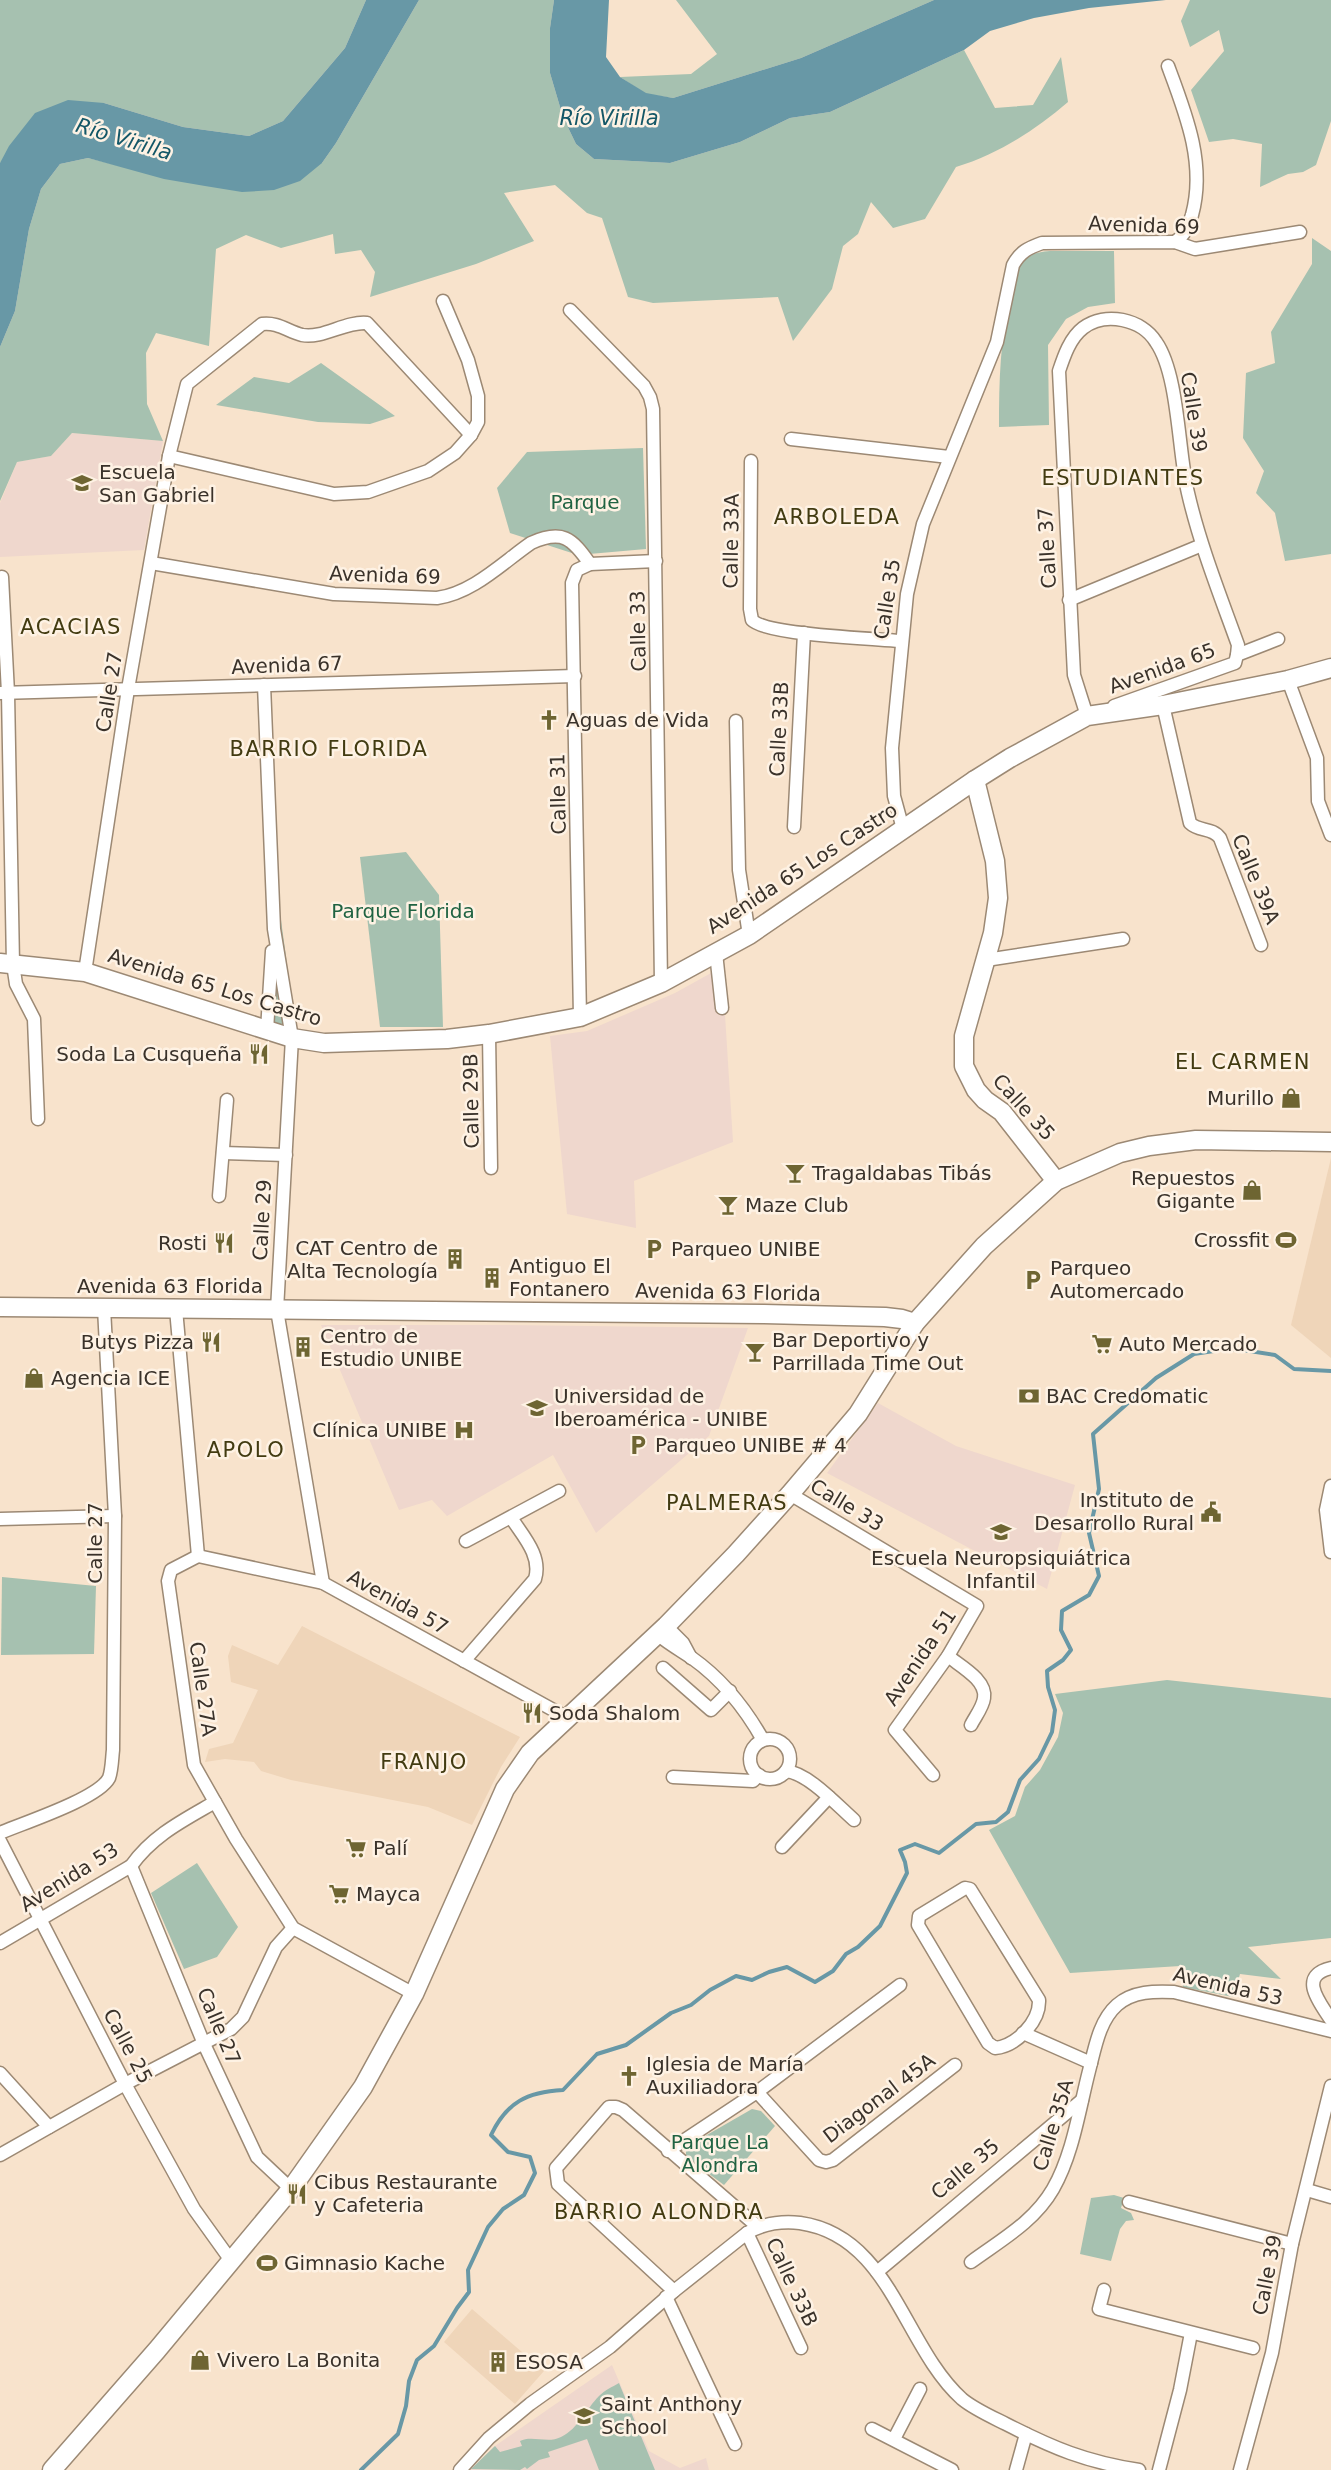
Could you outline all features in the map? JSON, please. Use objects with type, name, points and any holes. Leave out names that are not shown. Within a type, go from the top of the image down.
[{"type":"main road","points":[[1087,716],[1163,705],[1288,680],[1331,668]]},
{"type":"main road","name":"Avenida 65 Los Castro","points":[[7,964],[85,972],[292,1038],[324,1043],[447,1039],[489,1035],[580,1017],[661,983],[750,935],[975,780],[1087,716]]},
{"type":"main road","name":"Calle 35","points":[[975,780],[995,861],[998,898],[993,933],[964,1036],[964,1066],[980,1095],[1002,1112],[1056,1181]]},
{"type":"main road","points":[[52,2470],[232,2262],[291,2189],[363,2087],[414,1994],[505,1789],[530,1753],[662,1630],[790,1494],[858,1414],[915,1323],[984,1246],[1056,1181],[1120,1154],[1149,1146],[1196,1140],[1331,1142]]},
{"type":"main road","name":"Avenida 63 Florida","points":[[0,1307],[885,1317],[915,1323]]},
{"type":"main road","points":[[885,1317],[895,1333],[898,1351]]},
{"type":"street","points":[[1168,66],[1193,138],[1198,178],[1195,204],[1188,228],[1182,238],[1175,242]]},
{"type":"street","name":"Avenida 69","points":[[1024,250],[1042,243],[1175,242],[1195,249],[1300,232]]},
{"type":"street","name":"Calle 35","points":[[903,829],[894,796],[892,748],[907,594],[923,524],[997,342],[1013,266],[1024,250]]},
{"type":"street","points":[[170,456],[334,494],[351,494],[389,486],[428,471],[454,453],[471,435],[478,422],[478,396],[468,360],[443,301]]},
{"type":"street","name":"Calle 33","points":[[570,310],[644,386],[650,397],[655,421],[661,983]]},
{"type":"street","name":"Calle 39","points":[[1099,321],[1115,319],[1138,324],[1156,341],[1167,367],[1187,492],[1202,544],[1238,645],[1237,655]]},
{"type":"street","name":"Calle 37","points":[[1087,716],[1074,675],[1059,371],[1066,348],[1083,328],[1099,321]]},
{"type":"street","name":"Calle 27","points":[[85,972],[128,689],[170,456],[187,384],[262,324],[274,323],[303,335],[357,322],[367,323],[471,435]]},
{"type":"street","points":[[790,439],[949,458]]},
{"type":"street","name":"Calle 33A","points":[[751,461],[750,609],[752,621],[761,627],[804,633]]},
{"type":"street","name":"Avenida 69","points":[[151,563],[334,594],[418,598],[451,596],[464,591],[531,543],[550,536],[558,536],[573,542],[590,564]]},
{"type":"street","points":[[1069,600],[1202,544]]},
{"type":"street","points":[[590,564],[656,561]]},
{"type":"street","name":"Calle 31","points":[[580,1017],[572,583],[577,570],[590,564]]},
{"type":"street","points":[[2,577],[7,964],[34,1019],[38,1119]]},
{"type":"street","points":[[804,633],[902,641]]},
{"type":"street","name":"Calle 33B","points":[[794,827],[804,633]]},
{"type":"street","name":"Avenida 65","points":[[1087,716],[1235,663],[1237,655],[1278,639]]},
{"type":"street","name":"Avenida 67","points":[[4,693],[575,676]]},
{"type":"street","points":[[1288,680],[1317,758],[1318,801],[1331,835]]},
{"type":"street","name":"Calle 29","points":[[264,685],[274,929],[267,1030]]},
{"type":"street","name":"Calle 39A","points":[[1163,705],[1190,823],[1194,827],[1216,832],[1220,838],[1261,945]]},
{"type":"street","points":[[736,721],[739,870],[750,935]]},
{"type":"street","name":"Calle 29","points":[[274,929],[292,1038],[277,1310],[323,1583]]},
{"type":"street","points":[[986,960],[1123,939]]},
{"type":"street","points":[[716,953],[722,1008]]},
{"type":"street","name":"Calle 29B","points":[[489,1035],[491,1168]]},
{"type":"street","points":[[219,1196],[227,1100]]},
{"type":"street","points":[[223,1153],[286,1155]]},
{"type":"street","name":"Calle 27","points":[[0,1833],[78,1801],[99,1789],[109,1777],[113,1750],[115,1516],[104,1308]]},
{"type":"street","points":[[176,1309],[198,1556]]},
{"type":"street","points":[[1330,1487],[1326,1510],[1331,1552]]},
{"type":"street","points":[[466,1541],[512,1519],[559,1491]]},
{"type":"street","name":"Calle 33","points":[[790,1494],[977,1606]]},
{"type":"street","points":[[0,1519],[115,1516]]},
{"type":"street","points":[[464,1661],[530,1587],[538,1571],[533,1551],[512,1519]]},
{"type":"street","name":"Avenida 57","points":[[198,1556],[323,1583],[566,1717]]},
{"type":"street","name":"Calle 27A","points":[[198,1556],[171,1570],[168,1581],[194,1765],[293,1928],[414,1994]]},
{"type":"street","name":"Avenida 51","points":[[933,1775],[894,1730],[948,1656],[977,1606]]},
{"type":"street","points":[[662,1630],[683,1643],[691,1658],[730,1691],[749,1715],[763,1740]]},
{"type":"street","points":[[948,1656],[980,1682],[984,1689],[984,1699],[971,1725]]},
{"type":"street","points":[[663,1668],[711,1710],[730,1691]]},
{"type":"street","points":[[763,1740],[777,1740],[784,1744],[790,1757],[786,1771],[770,1779],[759,1775],[751,1766],[751,1754],[757,1743],[763,1740]]},
{"type":"street","points":[[786,1771],[796,1772],[854,1820]]},
{"type":"street","points":[[673,1777],[753,1781],[759,1775]]},
{"type":"street","points":[[782,1847],[829,1797]]},
{"type":"street","name":"Avenida 53","points":[[0,1943],[131,1866],[142,1850],[163,1832],[215,1802]]},
{"type":"street","name":"Calle 25","points":[[0,1841],[125,2084],[194,2209],[232,2262]]},
{"type":"street","name":"Calle 27","points":[[131,1866],[204,2044],[257,2157],[291,2189]]},
{"type":"street","points":[[965,1888],[970,1889],[1040,2000],[1036,2018],[1023,2033],[1003,2048],[995,2048],[988,2043],[918,1925],[919,1916],[965,1888]]},
{"type":"street","points":[[0,2155],[125,2084],[231,2029],[243,2017],[276,1947],[293,1928]]},
{"type":"street","points":[[1331,1968],[1320,1972],[1313,1984],[1314,1993],[1331,2020]]},
{"type":"street","points":[[668,2151],[757,2092],[900,1985]]},
{"type":"street","name":"Avenida 53","points":[[1118,2004],[1136,1995],[1155,1990],[1174,1992],[1331,2031]]},
{"type":"street","name":"Calle 35A","points":[[971,2262],[1043,2206],[1071,2146],[1102,2024],[1118,2004]]},
{"type":"street","points":[[1023,2033],[1091,2063]]},
{"type":"street","name":"Diagonal 45A","points":[[757,2092],[819,2160],[826,2162],[833,2160],[955,2065]]},
{"type":"street","points":[[0,2073],[49,2127]]},
{"type":"street","name":"Calle 39","points":[[1240,2470],[1272,2353],[1292,2244],[1331,2086]]},
{"type":"street","name":"Calle 35","points":[[878,2272],[1082,2100]]},
{"type":"street","points":[[735,2444],[670,2294],[558,2184],[556,2168],[609,2107],[616,2106],[753,2230]]},
{"type":"street","points":[[1307,2190],[1331,2197]]},
{"type":"street","points":[[1129,2202],[1292,2244]]},
{"type":"street","points":[[460,2470],[489,2438],[530,2404],[610,2347],[670,2294],[753,2230],[784,2221],[811,2225],[831,2232],[852,2244],[878,2272],[932,2361],[964,2401],[1072,2456],[1139,2470]]},
{"type":"street","name":"Calle 33B","points":[[753,2230],[801,2348]]},
{"type":"street","points":[[1104,2290],[1099,2309],[1253,2349]]},
{"type":"street","points":[[1159,2470],[1180,2390],[1191,2333]]},
{"type":"street","points":[[894,2439],[920,2389]]},
{"type":"street","points":[[872,2428],[952,2470]]},
{"type":"street","points":[[1016,2470],[1026,2434]]},
{"type":"shaded area","name":"Escuela San Gabriel","points":[[72,433],[163,441],[144,550],[0,557],[0,503],[17,462],[51,456]]},
{"type":"shaded area","points":[[722,967],[733,1142],[634,1181],[636,1228],[567,1214],[550,1036],[587,1031],[675,993]]},
{"type":"shaded area","points":[[1331,1158],[1331,1358],[1291,1325]]},
{"type":"shaded area","name":"Universidad de Iberoamérica - UNIBE","points":[[321,1325],[748,1328],[709,1436],[596,1533],[553,1455],[447,1516],[432,1500],[399,1510]]},
{"type":"shaded area","name":"Escuela Neuropsiquiátrica Infantil","points":[[878,1403],[956,1446],[1075,1485],[1047,1589],[827,1473]]},
{"type":"shaded area","points":[[302,1626],[520,1737],[501,1767],[472,1825],[428,1807],[291,1780],[261,1771],[254,1762],[225,1759],[205,1762],[209,1749],[233,1743],[258,1690],[231,1682],[228,1656],[232,1645],[278,1665]]},
{"type":"shaded area","points":[[472,2309],[544,2371],[515,2404],[444,2342]]},
{"type":"shaded area","name":"Saint Anthony School","points":[[612,2365],[649,2451],[680,2468],[706,2458],[709,2470],[470,2470],[495,2446]]},
{"type":"green space","points":[[0,0],[366,0],[345,48],[283,121],[249,136],[183,127],[104,103],[0,163]]},
{"type":"green space","points":[[419,0],[554,0],[550,28],[550,73],[563,117],[576,144],[594,159],[670,163],[740,142],[790,118],[830,112],[964,50],[995,108],[1033,105],[1061,57],[1068,102],[1042,123],[1015,140],[956,167],[925,219],[893,228],[871,202],[858,234],[843,246],[832,289],[793,341],[778,297],[653,303],[628,297],[602,218],[587,213],[555,185],[504,193],[534,241],[476,264],[370,297],[375,272],[361,250],[335,254],[333,234],[281,248],[246,235],[216,249],[209,346],[156,333],[146,353],[147,404],[163,441],[72,433],[51,456],[17,462],[0,501],[0,347],[15,311],[29,229],[41,189],[60,164],[88,158],[120,166],[322,163],[336,143]]},
{"type":"green space","points":[[676,0],[934,0],[801,58],[673,98],[646,94],[620,77],[691,74],[717,54]]},
{"type":"green space","points":[[1190,0],[1331,0],[1331,121],[1316,165],[1303,172],[1288,174],[1260,187],[1262,144],[1233,139],[1209,142],[1191,90],[1224,51],[1219,30],[1190,47],[1181,21]]},
{"type":"green space","points":[[1312,238],[1331,251],[1331,554],[1285,561],[1275,513],[1256,493],[1264,471],[1243,438],[1246,373],[1275,363],[1271,332],[1312,264]]},
{"type":"green space","points":[[1114,251],[1115,303],[1088,307],[1066,319],[1048,345],[1049,425],[999,427],[1002,343],[1014,280],[1019,267],[1028,258],[1036,253]]},
{"type":"green space","points":[[321,363],[395,416],[370,424],[318,422],[216,405],[254,377],[289,383]]},
{"type":"green space","name":"Parque","points":[[643,448],[646,549],[578,555],[510,533],[497,488],[527,452]]},
{"type":"green space","name":"Parque Florida","points":[[406,852],[439,895],[443,1027],[380,1027],[360,857]]},
{"type":"green space","points":[[281,920],[296,1031],[273,1024]]},
{"type":"green space","points":[[2,1577],[96,1586],[94,1654],[1,1655]]},
{"type":"green space","points":[[1167,1680],[1331,1698],[1331,1938],[1248,1947],[1281,1979],[1240,1974],[1233,1997],[1183,1987],[1180,1966],[1070,1973],[989,1830],[1015,1816],[1025,1787],[1040,1770],[1058,1737],[1063,1713],[1055,1694]]},
{"type":"green space","points":[[197,1863],[238,1927],[217,1957],[184,1969],[151,1893]]},
{"type":"green space","name":"Parque La Alondra","points":[[752,2109],[761,2111],[775,2126],[724,2185],[689,2159],[686,2155],[686,2147]]},
{"type":"green space","points":[[1114,2195],[1124,2198],[1121,2208],[1131,2213],[1134,2220],[1126,2221],[1120,2229],[1111,2261],[1080,2254],[1091,2198]]},
{"type":"green space","points":[[619,2383],[655,2470],[599,2470],[587,2439],[548,2452],[550,2457],[539,2460],[527,2469],[525,2467],[520,2470],[471,2469],[495,2446],[500,2452],[522,2446],[520,2441],[525,2439],[551,2440],[561,2437],[578,2424],[599,2396]]},
{"type":"water","name":"Río Virilla","points":[[366,0],[419,0],[336,143],[322,163],[300,181],[274,190],[242,192],[164,179],[88,158],[60,164],[41,189],[29,229],[15,311],[0,347],[0,163],[9,146],[35,113],[68,100],[104,103],[183,127],[249,136],[283,121],[345,48]]},
{"type":"water","name":"Río Virilla","points":[[554,0],[609,0],[606,57],[620,77],[646,93],[673,98],[801,58],[934,0],[1166,0],[1089,8],[1034,18],[990,31],[964,50],[830,112],[790,118],[740,142],[670,163],[594,159],[576,144],[563,117],[550,73],[550,28]]},
{"type":"waterway","points":[[361,2470],[398,2434],[406,2406],[409,2381],[417,2360],[434,2346],[469,2292],[468,2270],[488,2227],[503,2209],[524,2195],[535,2173],[530,2157],[508,2152],[491,2135],[504,2114],[529,2096],[563,2090],[597,2054],[626,2045],[671,2013],[691,2005],[710,1990],[736,1976],[752,1980],[787,1967],[815,1982],[833,1971],[846,1954],[858,1947],[880,1926],[907,1873],[900,1850],[915,1844],[939,1853],[976,1824],[996,1822],[1008,1812],[1020,1780],[1039,1759],[1052,1732],[1055,1710],[1048,1687],[1047,1671],[1063,1660],[1071,1650],[1061,1630],[1062,1611],[1089,1595],[1099,1576],[1089,1533],[1099,1489],[1093,1434],[1156,1378],[1194,1354],[1227,1349],[1243,1350],[1275,1355],[1294,1369],[1331,1371]]},
{"type":"place","name":"Escuela San Gabriel","points":[[82,483]]},
{"type":"place","name":"Aguas de Vida","points":[[549,720]]},
{"type":"place","name":"Soda La Cusqueña","points":[[259,1054]]},
{"type":"place","name":"Murillo","points":[[1291,1098]]},
{"type":"place","name":"Tragaldabas Tibás","points":[[795,1173]]},
{"type":"place","name":"Repuestos Gigante","points":[[1252,1190]]},
{"type":"place","name":"Maze Club","points":[[728,1205]]},
{"type":"place","name":"Crossfit","points":[[1286,1240]]},
{"type":"place","name":"Rosti","points":[[224,1243]]},
{"type":"place","name":"Parqueo UNIBE","points":[[654,1249]]},
{"type":"place","name":"CAT Centro de Alta Tecnología","points":[[455,1259]]},
{"type":"place","name":"Antiguo El Fontanero","points":[[492,1278]]},
{"type":"place","name":"Parqueo Automercado","points":[[1033,1280]]},
{"type":"place","name":"Butys Pizza","points":[[211,1342]]},
{"type":"place","name":"Auto Mercado","points":[[1102,1344]]},
{"type":"place","name":"Centro de Estudio UNIBE","points":[[303,1347]]},
{"type":"place","name":"Bar Deportivo y Parrillada Time Out","points":[[755,1352]]},
{"type":"place","name":"Agencia ICE","points":[[34,1378]]},
{"type":"place","name":"BAC Credomatic","points":[[1029,1396]]},
{"type":"place","name":"Universidad de Iberoamérica - UNIBE","points":[[537,1408]]},
{"type":"place","name":"Clínica UNIBE","points":[[464,1430]]},
{"type":"place","name":"Parqueo UNIBE # 4","points":[[638,1445]]},
{"type":"place","name":"Instituto de Desarrollo Rural","points":[[1211,1512]]},
{"type":"place","name":"Escuela Neuropsiquiátrica Infantil","points":[[1001,1532]]},
{"type":"place","name":"Soda Shalom","points":[[532,1713]]},
{"type":"place","name":"Palí","points":[[356,1848]]},
{"type":"place","name":"Mayca","points":[[339,1894]]},
{"type":"place","name":"Iglesia de María Auxiliadora","points":[[629,2076]]},
{"type":"place","name":"Cibus Restaurante y Cafeteria","points":[[297,2194]]},
{"type":"place","name":"Gimnasio Kache","points":[[267,2263]]},
{"type":"place","name":"Vivero La Bonita","points":[[200,2360]]},
{"type":"place","name":"ESOSA","points":[[498,2362]]},
{"type":"place","name":"Saint Anthony School","points":[[584,2416]]},
{"type":"district","name":"ESTUDIANTES","points":[[1123,478]]},
{"type":"district","name":"ARBOLEDA","points":[[837,517]]},
{"type":"district","name":"ACACIAS","points":[[71,627]]},
{"type":"district","name":"BARRIO FLORIDA","points":[[329,749]]},
{"type":"district","name":"EL CARMEN","points":[[1243,1062]]},
{"type":"district","name":"APOLO","points":[[246,1450]]},
{"type":"district","name":"PALMERAS","points":[[727,1503]]},
{"type":"district","name":"FRANJO","points":[[424,1762]]},
{"type":"district","name":"BARRIO ALONDRA","points":[[659,2212]]}]
